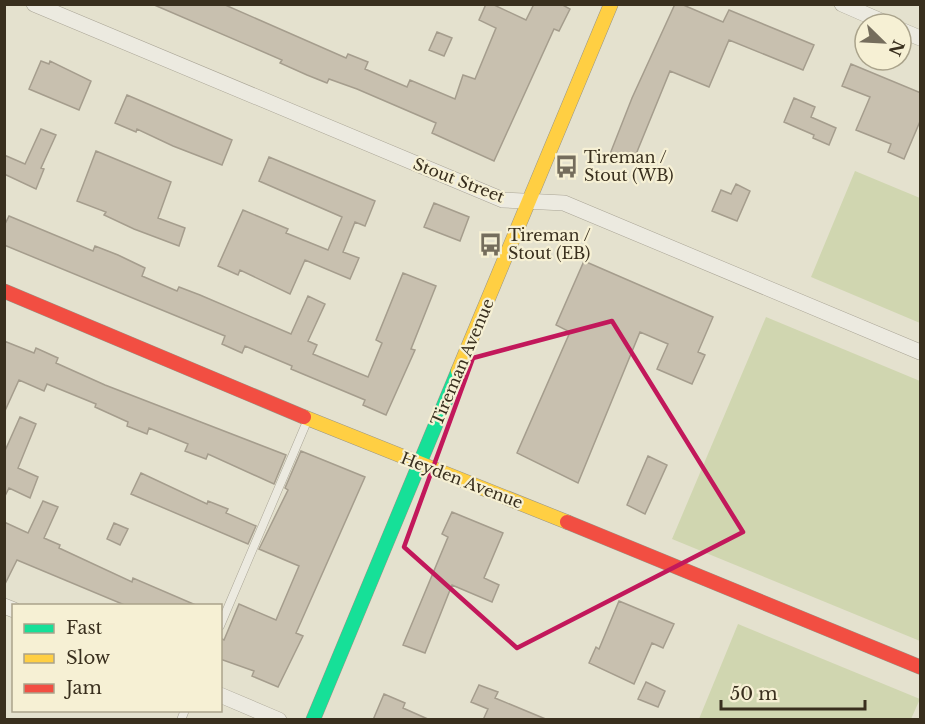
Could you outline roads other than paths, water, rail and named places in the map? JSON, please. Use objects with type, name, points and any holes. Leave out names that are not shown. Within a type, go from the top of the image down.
[{"type":"street","name":"Stout Street","points":[[34,4],[503,200],[564,203],[921,352]]},
{"type":"street","name":"Tireman Avenue","points":[[313,720],[611,4]]},
{"type":"street","points":[[842,4],[860,12]]},
{"type":"street","name":"Heyden Avenue","points":[[4,291],[420,464],[921,667]]},
{"type":"street","points":[[222,696],[279,720]]},
{"type":"lane","points":[[222,621],[308,417]]},
{"type":"place","name":"Tireman / Stout (WB)","points":[[566,166]]},
{"type":"place","name":"Tireman / Stout (EB)","points":[[490,244]]}]
